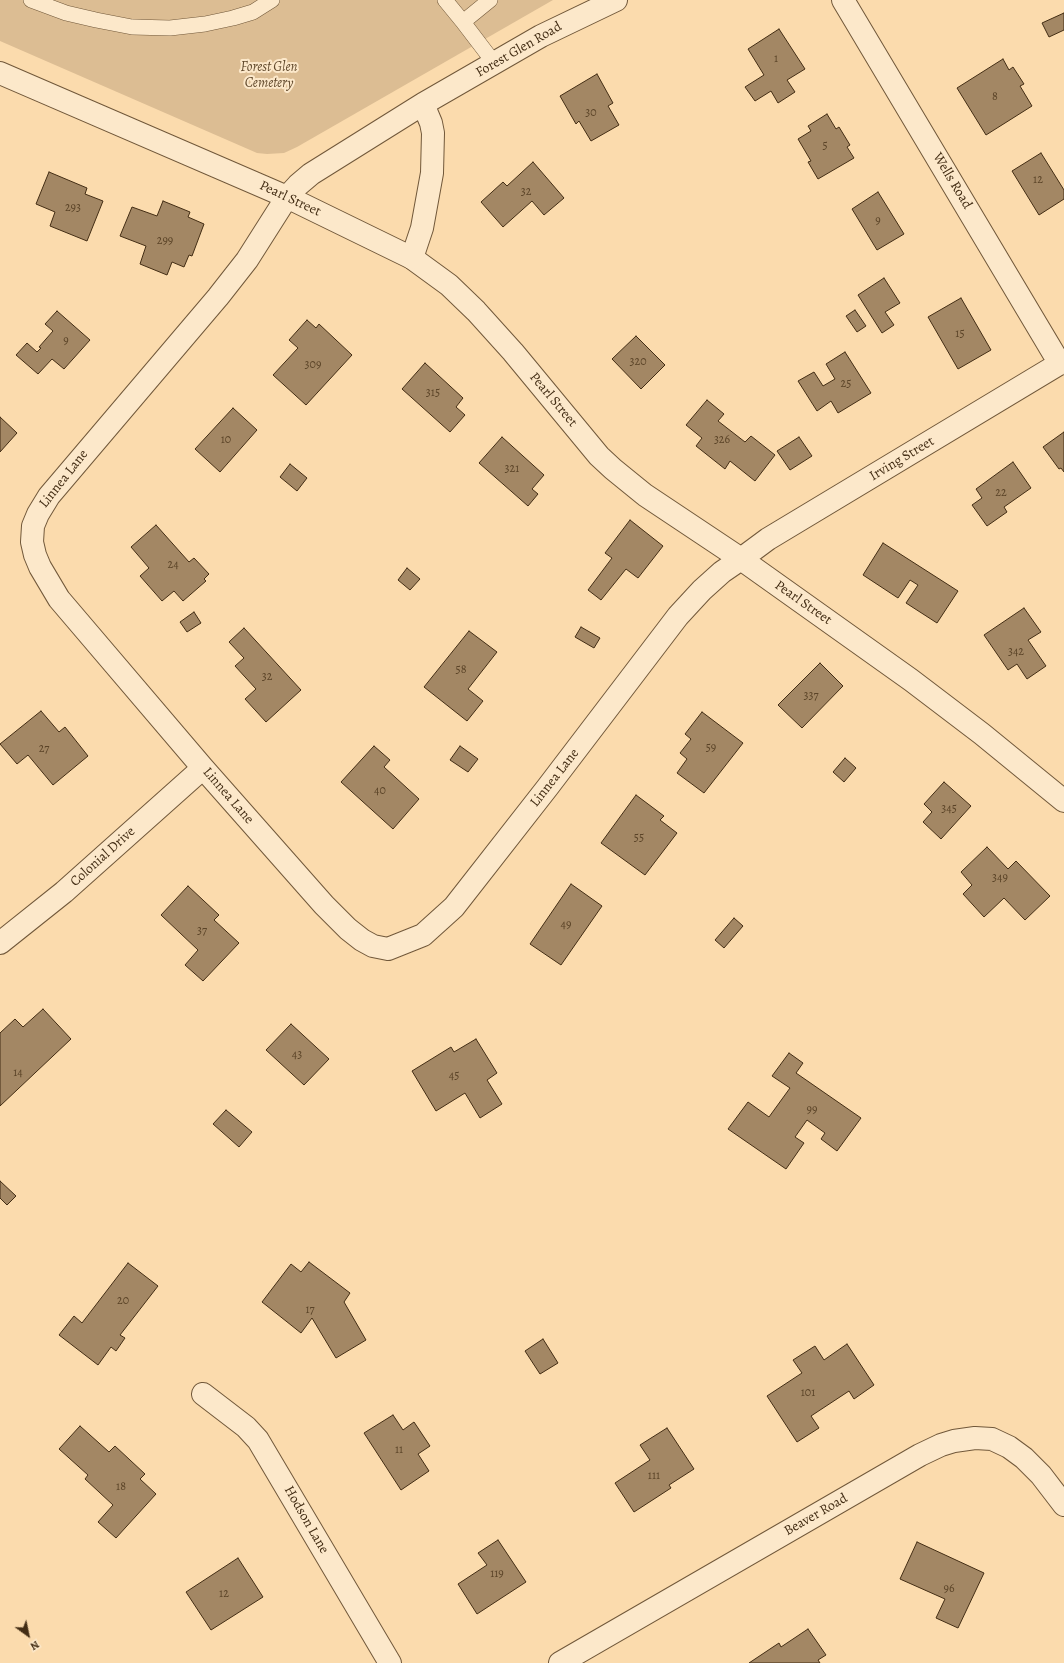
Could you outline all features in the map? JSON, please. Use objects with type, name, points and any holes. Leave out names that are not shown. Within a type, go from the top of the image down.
[{"type":"street","name":"Forest Glen Road","points":[[287,197],[311,174],[423,104],[495,64],[541,36],[616,0]]},
{"type":"street","name":"Wells Road","points":[[843,0],[1062,362]]},
{"type":"street","name":"Pearl Street","points":[[0,73],[287,197],[412,258],[449,285],[476,311],[513,352],[599,456],[613,469],[645,494],[741,559],[911,680],[982,734],[1064,801]]},
{"type":"street","points":[[412,258],[422,228],[432,173],[433,133],[431,123],[423,104]]},
{"type":"street","name":"Linnea Lane","points":[[287,197],[247,260],[218,297],[60,481],[38,514],[33,526],[32,542],[40,568],[59,599],[203,768],[324,905],[348,929],[362,940],[373,946],[388,949],[423,935],[454,907],[678,616],[702,590],[722,572],[741,559]]},
{"type":"street","name":"Irving Street","points":[[741,559],[768,539],[1062,362]]},
{"type":"street","name":"Colonial Drive","points":[[0,943],[64,892],[203,768]]},
{"type":"street","name":"Hodson Lane","points":[[202,1394],[246,1427],[258,1440],[390,1663]]},
{"type":"street","name":"Beaver Road","points":[[560,1663],[920,1455],[954,1440],[975,1438],[992,1440],[1009,1447],[1024,1458],[1041,1475],[1064,1505]]},
{"type":"lane","points":[[31,0],[66,13],[96,20],[132,26],[170,28],[205,24],[233,18],[252,12],[272,0]]},
{"type":"lane","points":[[445,0],[495,64]]},
{"type":"lane","points":[[463,22],[490,0]]},
{"type":"green space","name":"Forest Glen Cemetery","points":[[0,0],[553,0],[297,147],[284,153],[267,154],[257,153],[0,41]]},
{"type":"building","points":[[1064,13],[1064,30],[1049,37],[1042,23]]},
{"type":"building","points":[[779,29],[805,69],[787,80],[795,92],[778,103],[771,91],[755,101],[745,87],[764,75],[748,49]]},
{"type":"building","points":[[1003,59],[1009,70],[1013,67],[1024,84],[1020,86],[1032,106],[986,135],[957,88]]},
{"type":"building","points":[[597,74],[613,103],[608,106],[619,125],[591,141],[579,121],[576,124],[560,96]]},
{"type":"building","points":[[827,114],[836,129],[839,127],[850,145],[847,147],[854,158],[818,179],[808,162],[811,161],[798,139],[811,131],[808,126]]},
{"type":"building","points":[[1041,153],[1064,190],[1064,199],[1039,215],[1012,171]]},
{"type":"building","points":[[533,162],[564,198],[544,215],[532,201],[503,227],[481,202],[503,182],[507,186]]},
{"type":"building","points":[[49,172],[87,188],[85,194],[103,201],[87,241],[50,226],[55,212],[36,204]]},
{"type":"building","points":[[878,192],[904,234],[877,250],[852,209]]},
{"type":"building","points":[[163,201],[190,212],[188,217],[204,224],[192,256],[189,255],[184,267],[172,262],[167,275],[140,264],[146,246],[120,236],[132,207],[157,216]]},
{"type":"building","points":[[884,278],[900,303],[885,312],[894,325],[882,333],[858,295]]},
{"type":"building","points":[[961,298],[991,350],[958,369],[928,317]]},
{"type":"building","points":[[855,310],[866,326],[857,332],[846,316]]},
{"type":"building","points":[[57,311],[90,340],[64,369],[52,359],[38,374],[16,355],[27,343],[37,352],[41,348],[39,347],[53,331],[45,324]]},
{"type":"building","points":[[307,320],[316,328],[319,324],[352,355],[306,405],[273,375],[298,348],[289,340]]},
{"type":"building","points":[[636,336],[665,365],[641,389],[612,359]]},
{"type":"building","points":[[845,352],[871,393],[838,413],[831,401],[817,411],[798,381],[814,372],[823,386],[835,379],[826,364]]},
{"type":"building","points":[[425,363],[463,398],[456,407],[465,415],[450,432],[402,389]]},
{"type":"building","points":[[707,400],[724,414],[718,421],[745,442],[751,436],[775,455],[755,481],[730,461],[725,469],[696,446],[702,438],[686,425]]},
{"type":"building","points":[[233,408],[257,430],[220,472],[195,449]]},
{"type":"building","points":[[0,417],[17,433],[0,452]]},
{"type":"building","points":[[1064,432],[1064,472],[1061,468],[1059,469],[1043,447]]},
{"type":"building","points":[[502,437],[544,475],[532,489],[538,494],[528,506],[479,463]]},
{"type":"building","points":[[799,437],[812,456],[790,470],[777,451]]},
{"type":"building","points":[[1013,462],[1031,488],[1004,507],[1007,512],[987,526],[972,505],[982,498],[976,489]]},
{"type":"building","points":[[290,464],[307,478],[297,491],[280,477]]},
{"type":"building","points":[[630,520],[663,546],[638,578],[626,569],[601,600],[588,590],[612,558],[605,553]]},
{"type":"building","points":[[156,525],[189,562],[194,558],[209,574],[204,579],[206,581],[183,601],[174,591],[162,601],[140,576],[149,568],[131,547]]},
{"type":"building","points":[[883,543],[958,591],[937,623],[906,603],[918,585],[910,580],[898,598],[863,575]]},
{"type":"building","points":[[407,568],[420,579],[410,590],[398,580]]},
{"type":"building","points":[[1024,608],[1041,632],[1028,640],[1046,666],[1027,679],[1017,664],[1008,670],[984,635]]},
{"type":"building","points":[[194,612],[201,623],[187,632],[180,622]]},
{"type":"building","points":[[581,627],[600,638],[594,648],[575,637]]},
{"type":"building","points":[[244,628],[301,690],[266,722],[245,699],[256,689],[235,666],[244,658],[229,642]]},
{"type":"building","points":[[469,631],[497,652],[468,689],[483,701],[467,721],[424,687]]},
{"type":"building","points":[[820,663],[843,686],[802,728],[778,705]]},
{"type":"building","points":[[41,711],[59,732],[65,727],[88,756],[53,785],[28,755],[17,764],[0,744]]},
{"type":"building","points":[[702,712],[743,743],[704,793],[677,773],[687,759],[680,753],[691,739],[685,734]]},
{"type":"building","points":[[374,746],[390,760],[384,767],[419,799],[393,829],[341,782]]},
{"type":"building","points":[[460,746],[478,759],[468,772],[450,760]]},
{"type":"building","points":[[845,758],[856,768],[844,782],[833,772]]},
{"type":"building","points":[[944,782],[971,806],[941,839],[923,822],[932,812],[924,804]]},
{"type":"building","points":[[636,795],[664,816],[660,820],[677,833],[645,875],[601,843]]},
{"type":"building","points":[[987,847],[1008,869],[1016,861],[1050,896],[1025,920],[1004,898],[984,917],[963,894],[972,885],[961,872]]},
{"type":"building","points":[[571,884],[602,906],[561,965],[530,944]]},
{"type":"building","points":[[188,886],[219,915],[214,920],[239,943],[203,981],[185,965],[198,950],[161,915]]},
{"type":"building","points":[[734,918],[743,926],[724,948],[715,940]]},
{"type":"building","points":[[43,1009],[71,1039],[0,1106],[0,1033],[15,1019],[23,1027]]},
{"type":"building","points":[[291,1024],[329,1059],[304,1085],[266,1050]]},
{"type":"building","points":[[476,1039],[497,1073],[487,1080],[502,1104],[480,1118],[465,1093],[436,1111],[412,1071],[451,1047],[454,1052]]},
{"type":"building","points":[[789,1053],[803,1063],[796,1073],[861,1118],[837,1151],[821,1139],[825,1133],[807,1120],[795,1137],[804,1143],[786,1169],[728,1129],[748,1102],[769,1117],[790,1088],[772,1076]]},
{"type":"building","points":[[226,1110],[252,1132],[239,1147],[213,1124]]},
{"type":"building","points":[[0,1181],[16,1196],[7,1205],[0,1198]]},
{"type":"building","points":[[309,1262],[350,1293],[344,1302],[366,1340],[336,1358],[312,1318],[301,1333],[262,1302],[291,1264],[301,1272]]},
{"type":"building","points":[[128,1263],[158,1286],[120,1335],[125,1338],[116,1351],[111,1347],[98,1365],[59,1335],[74,1316],[82,1323]]},
{"type":"building","points":[[543,1339],[558,1363],[540,1374],[525,1351]]},
{"type":"building","points":[[847,1344],[874,1385],[854,1399],[849,1391],[811,1416],[819,1428],[797,1442],[767,1396],[802,1373],[793,1360],[815,1346],[824,1360]]},
{"type":"building","points":[[393,1415],[403,1430],[414,1422],[430,1446],[418,1454],[429,1471],[401,1490],[364,1433]]},
{"type":"building","points":[[80,1426],[109,1452],[115,1446],[145,1474],[140,1479],[156,1494],[116,1538],[98,1522],[113,1505],[85,1479],[88,1475],[59,1449]]},
{"type":"building","points":[[667,1428],[694,1469],[669,1485],[671,1488],[634,1512],[615,1483],[650,1460],[640,1445]]},
{"type":"building","points":[[498,1540],[526,1582],[477,1614],[458,1584],[487,1565],[478,1553]]},
{"type":"building","points":[[917,1542],[984,1573],[958,1628],[936,1618],[945,1599],[900,1579]]},
{"type":"building","points":[[238,1558],[263,1597],[211,1630],[186,1592]]},
{"type":"building","points":[[808,1629],[826,1655],[818,1660],[820,1663],[749,1663],[779,1643],[781,1647]]}]
